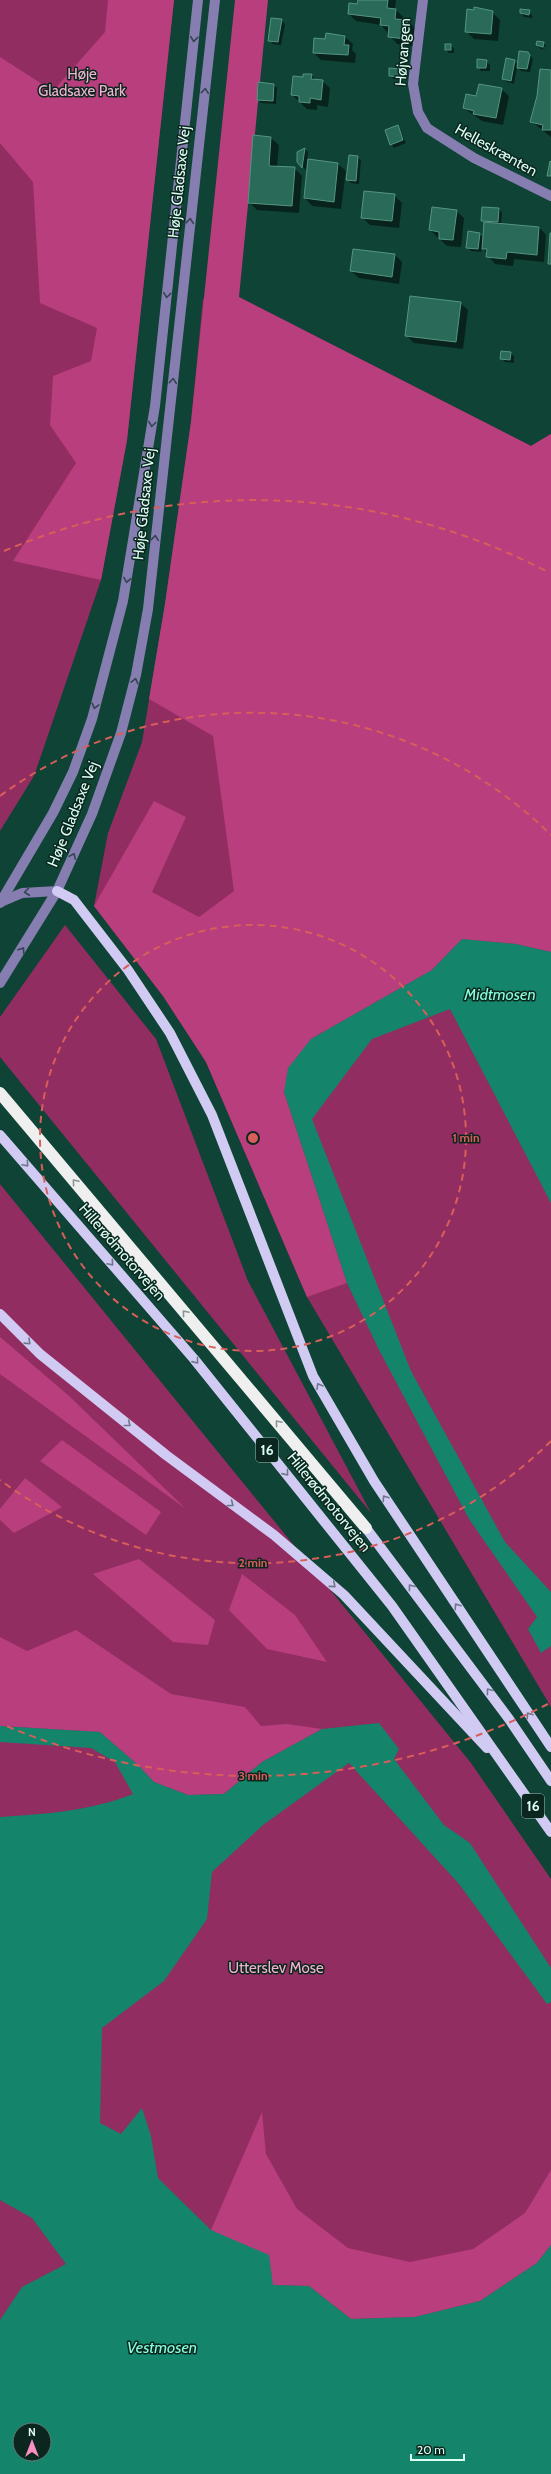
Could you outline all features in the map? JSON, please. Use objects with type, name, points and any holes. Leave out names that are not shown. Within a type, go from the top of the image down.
[{"type":"highway","name":"Hillerødmotorvejen","points":[[0,1093],[366,1528]]},
{"type":"main road","points":[[57,892],[74,900],[128,970],[170,1033],[212,1115],[313,1376],[374,1481],[551,1747]]},
{"type":"main road","name":"Hillerødmotorvejen","points":[[0,1135],[199,1365],[392,1606],[516,1779],[551,1832]]},
{"type":"main road","points":[[0,1314],[40,1354],[166,1455],[274,1535],[344,1595],[516,1779]]},
{"type":"main road","name":"Hillerødmotorvejen","points":[[366,1528],[509,1719],[551,1781]]},
{"type":"street","name":"Høje Gladsaxe Vej","points":[[0,903],[53,813],[73,772],[92,719],[124,601],[154,406],[198,0]]},
{"type":"street","name":"Høje Gladsaxe Vej","points":[[0,983],[57,892],[92,814],[121,733],[138,668],[148,609],[215,0]]},
{"type":"street","name":"Højvangen","points":[[423,0],[413,84],[418,112],[427,128]]},
{"type":"street","name":"Helleskrænten","points":[[427,128],[474,158],[551,196]]},
{"type":"street","points":[[0,903],[22,893],[57,892]]},
{"type":"green space","name":"Høje Gladsaxe Park","points":[[0,0],[174,0],[127,440],[101,580],[34,776],[0,831]]},
{"type":"green space","points":[[108,0],[174,0],[127,440],[101,580],[13,561],[76,463],[50,425],[53,376],[91,361],[97,328],[40,303],[33,182],[0,143],[0,57],[53,91],[105,32]]},
{"type":"green space","points":[[235,0],[268,0],[239,297],[531,446],[551,434],[551,952],[516,944],[462,939],[432,970],[311,1039],[284,1092],[347,1283],[307,1297],[206,1062],[163,996],[94,906],[154,801],[186,817],[152,892],[199,917],[234,891],[213,736],[149,699],[165,604],[191,422]]},
{"type":"green space","points":[[239,297],[531,446],[551,434],[551,1707],[307,1297],[206,1062],[163,996],[94,906],[108,833],[142,742],[165,604],[191,422],[203,299]]},
{"type":"green space","points":[[65,925],[156,1039],[248,1281],[371,1513],[0,1057],[0,1017]]},
{"type":"green space","name":"Utterslev Mose","points":[[0,1184],[471,1763],[551,1879],[551,2474],[0,2474]]},
{"type":"green space","points":[[0,1337],[68,1395],[186,1509],[0,1374]]},
{"type":"green space","points":[[62,1440],[161,1512],[146,1535],[40,1461]]},
{"type":"green space","points":[[25,1478],[62,1507],[14,1533],[0,1520],[0,1509]]},
{"type":"green space","points":[[139,1559],[215,1620],[208,1645],[173,1642],[93,1574]]},
{"type":"green space","points":[[242,1574],[295,1615],[327,1662],[267,1649],[229,1610]]},
{"type":"green space","points":[[76,1630],[171,1694],[245,1707],[261,1726],[287,1724],[322,1729],[262,1762],[224,1794],[188,1795],[154,1782],[139,1766],[100,1732],[0,1726],[0,1637],[27,1651]]},
{"type":"green space","points":[[262,2112],[266,2154],[297,2209],[348,2248],[410,2262],[473,2249],[525,2213],[551,2170],[551,2245],[537,2263],[480,2301],[415,2317],[351,2319],[309,2286],[273,2285],[211,2230]]},
{"type":"water","name":"Midtmosen","points":[[462,939],[516,944],[551,952],[551,1203],[450,1009],[372,1039],[312,1119],[411,1371],[505,1542],[551,1592],[551,1646],[541,1653],[528,1629],[537,1617],[469,1519],[379,1350],[347,1283],[284,1092],[288,1068],[311,1039],[432,970]]},
{"type":"water","name":"Vestmosen","points":[[379,1723],[399,1749],[394,1759],[444,1825],[470,1843],[551,1968],[551,2002],[547,2004],[459,1884],[349,1763],[263,1825],[212,1872],[207,1919],[164,1981],[102,2028],[100,2123],[121,2134],[142,2108],[151,2136],[158,2178],[211,2230],[269,2255],[273,2285],[309,2286],[351,2319],[415,2317],[480,2301],[537,2263],[551,2245],[551,2474],[0,2474],[0,2320],[22,2287],[66,2264],[32,2218],[0,2200],[0,1817],[67,1811],[117,1800],[133,1794],[115,1762],[91,1748],[0,1742],[0,1726],[100,1732],[139,1766],[154,1782],[188,1795],[224,1794],[262,1762],[322,1729]]},
{"type":"building","points":[[358,0],[388,0],[387,8],[396,9],[395,19],[408,20],[406,39],[388,37],[389,26],[380,25],[381,18],[348,14],[349,3],[357,4]]},
{"type":"building","points":[[474,7],[493,11],[491,34],[465,32],[467,9],[474,10]]},
{"type":"building","points":[[520,9],[530,10],[529,15],[520,13]]},
{"type":"building","points":[[271,18],[282,19],[278,42],[268,41]]},
{"type":"building","points":[[326,33],[345,36],[344,45],[349,45],[348,55],[313,53],[314,38],[325,39]]},
{"type":"building","points":[[537,41],[544,42],[543,47],[536,45]]},
{"type":"building","points":[[445,44],[451,44],[451,50],[445,50]]},
{"type":"building","points":[[519,51],[528,52],[530,55],[527,69],[517,68]]},
{"type":"building","points":[[506,58],[515,60],[511,81],[502,79]]},
{"type":"building","points":[[477,59],[487,60],[486,68],[477,68]]},
{"type":"building","points":[[389,68],[401,69],[400,77],[389,76]]},
{"type":"building","points":[[540,69],[551,70],[551,130],[542,130],[543,125],[530,122],[537,96]]},
{"type":"building","points":[[303,74],[312,74],[311,79],[323,80],[321,100],[310,98],[310,103],[299,102],[299,96],[291,95],[293,76],[303,77]]},
{"type":"building","points":[[258,82],[274,84],[273,101],[257,100]]},
{"type":"building","points":[[479,84],[502,88],[496,118],[473,114],[474,111],[463,108],[466,94],[476,96]]},
{"type":"building","points":[[398,125],[403,140],[390,145],[385,130]]},
{"type":"building","points":[[253,135],[271,137],[269,166],[295,167],[292,206],[248,203]]},
{"type":"building","points":[[305,148],[302,168],[297,162],[297,152]]},
{"type":"building","points":[[349,155],[358,156],[356,181],[346,180]]},
{"type":"building","points":[[308,159],[338,163],[334,202],[304,198]]},
{"type":"building","points":[[550,161],[551,176],[547,176]]},
{"type":"building","points":[[364,191],[395,194],[392,221],[361,218]]},
{"type":"building","points":[[432,207],[457,210],[453,240],[439,239],[439,232],[429,230]]},
{"type":"building","points":[[482,207],[499,208],[498,222],[481,221]]},
{"type":"building","points":[[484,222],[539,227],[537,255],[507,252],[506,259],[486,257],[487,249],[482,249]]},
{"type":"building","points":[[468,231],[480,233],[478,249],[466,248]]},
{"type":"building","points":[[550,233],[551,264],[548,264]]},
{"type":"building","points":[[353,249],[395,254],[392,277],[350,271]]},
{"type":"building","points":[[410,296],[461,302],[456,342],[405,336]]},
{"type":"building","points":[[501,351],[511,352],[510,360],[500,359]]}]
